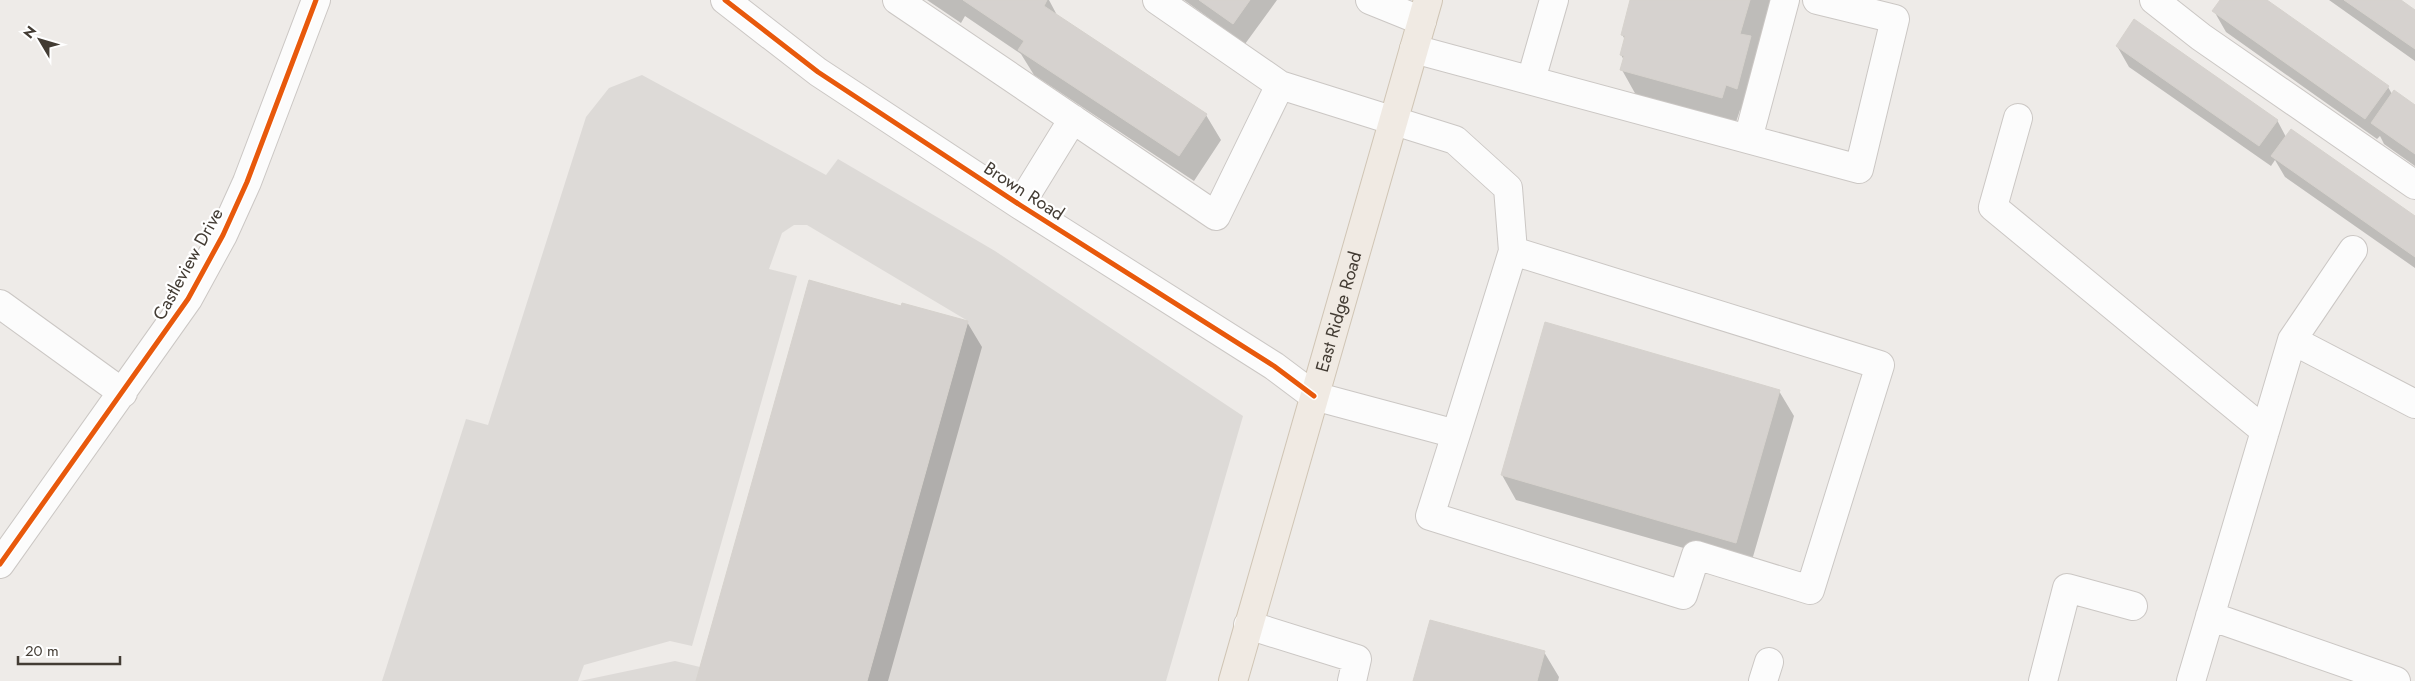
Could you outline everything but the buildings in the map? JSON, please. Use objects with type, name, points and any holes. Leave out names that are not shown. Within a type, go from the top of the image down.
[{"type":"main road","name":"East Ridge Road","points":[[1232,681],[1425,10]]},
{"type":"street","name":"Castleview Drive","points":[[0,564],[188,299],[222,235],[247,182],[316,0]]},
{"type":"street","points":[[897,0],[1216,216],[1280,85]]},
{"type":"street","points":[[1157,0],[1280,85],[1455,140],[1508,188],[1513,251],[1430,516],[1683,595],[1696,555],[1810,590],[1880,366],[1513,251]]},
{"type":"street","points":[[1370,0],[1425,10]]},
{"type":"street","points":[[1531,80],[1554,0]]},
{"type":"street","points":[[1748,139],[1785,0]]},
{"type":"street","points":[[1414,49],[1859,169],[1895,20],[1817,0]]},
{"type":"street","name":"Brown Road","points":[[727,1],[818,72],[1020,205],[1274,366],[1314,396]]},
{"type":"street","points":[[2167,4],[2201,37],[2415,186]]},
{"type":"street","points":[[2018,118],[1993,207],[2265,431]]},
{"type":"street","points":[[1020,205],[1073,119]]},
{"type":"street","points":[[2191,681],[2292,340],[2353,250]]},
{"type":"street","points":[[0,304],[123,392]]},
{"type":"street","points":[[2292,340],[2415,404]]},
{"type":"street","points":[[1314,396],[1456,434]]},
{"type":"street","points":[[2043,681],[2068,588],[2133,606]]},
{"type":"street","points":[[2210,616],[2396,681]]},
{"type":"street","points":[[1248,625],[1358,659],[1352,681]]},
{"type":"shaded area","points":[[642,75],[826,175],[838,159],[995,251],[1243,416],[1166,681],[867,681],[968,321],[807,225],[794,225],[782,233],[769,269],[797,276],[692,646],[670,641],[584,665],[578,681],[382,681],[466,419],[488,425],[586,117],[609,88]]},
{"type":"shaded area","points":[[675,661],[700,667],[696,681],[580,681]]},
{"type":"cycle path","points":[[0,564],[188,299],[223,235],[247,182],[316,0]]},
{"type":"cycle path","points":[[725,0],[818,72],[1020,205],[1274,366],[1314,396]]}]
